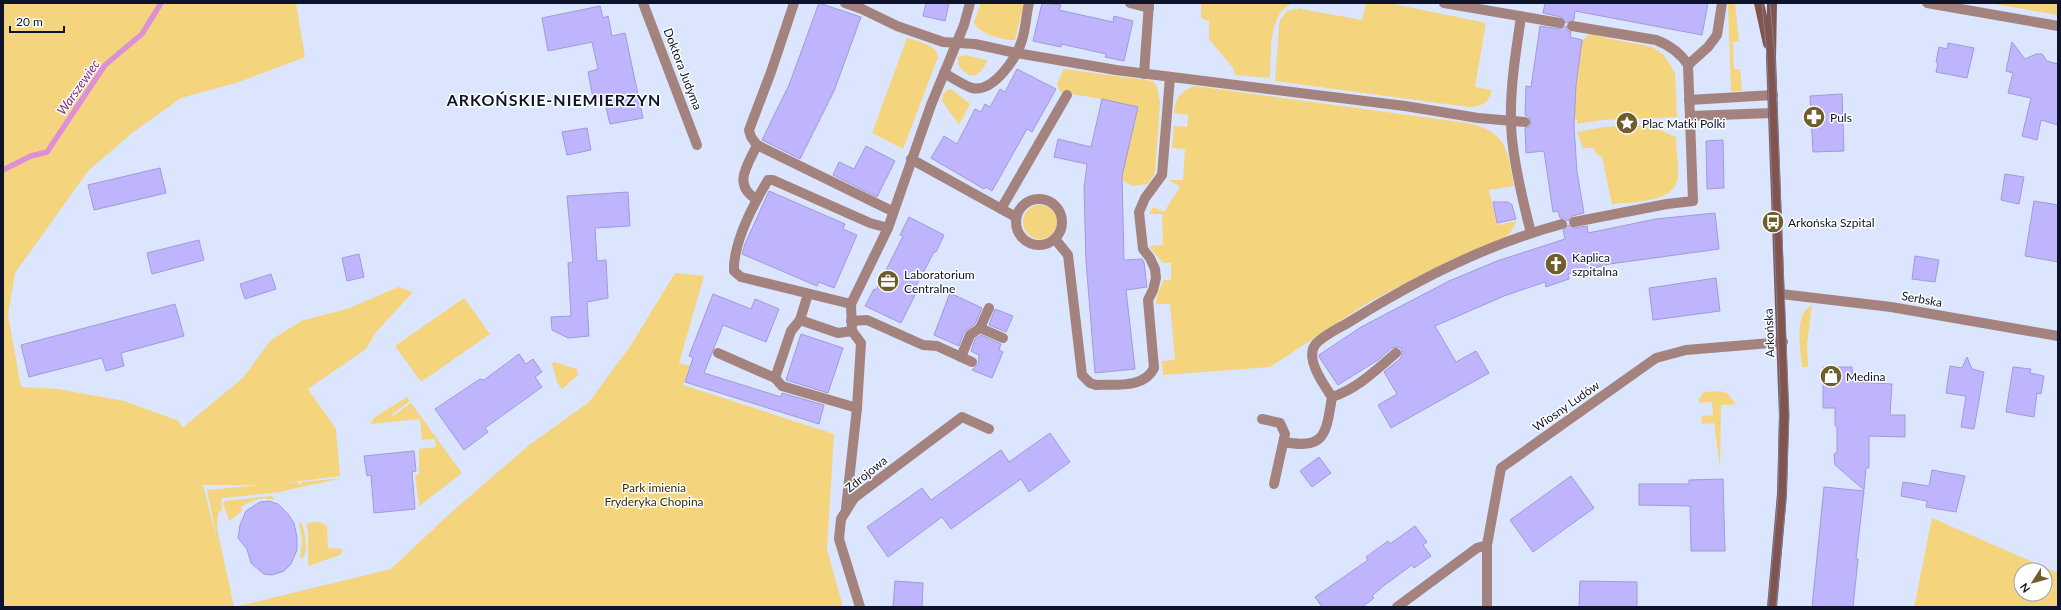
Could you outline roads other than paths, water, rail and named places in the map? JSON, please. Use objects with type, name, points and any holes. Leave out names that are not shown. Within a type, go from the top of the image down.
[{"type":"street","name":"Doktora Judyma","points":[[644,3],[697,145]]},
{"type":"street","points":[[794,3],[771,72],[749,130],[751,137],[757,145],[892,211]]},
{"type":"street","points":[[845,3],[916,33],[943,42],[958,42],[1144,74],[1405,106],[1511,122],[1525,122]]},
{"type":"street","points":[[846,508],[857,408],[861,343],[852,326],[851,304],[888,228],[892,211],[911,159],[944,73],[958,42],[970,3]]},
{"type":"street","points":[[944,73],[972,88],[980,88],[994,82],[1016,53],[1022,39],[1028,3]]},
{"type":"street","points":[[1130,3],[1149,5],[1144,74]]},
{"type":"street","points":[[1444,3],[1560,23]]},
{"type":"street","points":[[1688,65],[1708,47],[1717,35],[1722,3]]},
{"type":"street","name":"Arkońska","points":[[1758,3],[1771,58]]},
{"type":"street","name":"Arkońska","points":[[1772,3],[1771,58],[1781,294],[1783,467],[1772,607]]},
{"type":"street","points":[[1927,3],[2058,26]]},
{"type":"street","points":[[1521,17],[1516,48],[1511,122],[1515,157],[1531,233]]},
{"type":"street","points":[[1572,26],[1656,40],[1665,43],[1678,53],[1688,65],[1693,201],[1667,204],[1574,222]]},
{"type":"street","points":[[1056,239],[1068,255],[1080,372],[1090,383],[1096,386],[1143,381],[1150,376],[1154,368],[1148,300],[1153,290],[1156,278],[1152,263],[1143,249],[1139,212],[1145,198],[1162,175],[1170,77]]},
{"type":"street","points":[[1001,209],[1067,94]]},
{"type":"street","points":[[1689,100],[1773,95]]},
{"type":"street","points":[[1690,116],[1773,113]]},
{"type":"street","points":[[756,199],[747,193],[743,185],[743,175],[757,145]]},
{"type":"street","points":[[911,159],[1016,217]]},
{"type":"street","points":[[851,304],[740,277],[734,271],[733,260],[756,199],[768,180],[773,180],[870,223],[888,228]]},
{"type":"street","points":[[1041,199],[1049,201],[1055,205],[1062,218],[1060,233],[1056,239],[1042,246],[1028,243],[1018,232],[1016,217],[1018,211],[1027,202],[1041,199]]},
{"type":"street","points":[[1284,442],[1311,444],[1318,440],[1328,422],[1332,397],[1318,376],[1314,364],[1313,352],[1315,345],[1375,306],[1469,258],[1531,233],[1562,224]]},
{"type":"street","points":[[775,378],[791,331],[800,320],[808,294]]},
{"type":"street","name":"Serbska","points":[[1781,294],[1891,307],[2058,336]]},
{"type":"street","points":[[961,357],[970,335],[980,328],[988,308]]},
{"type":"street","points":[[800,320],[838,333],[867,320],[923,345],[937,346],[972,362]]},
{"type":"street","points":[[980,328],[1003,338]]},
{"type":"street","name":"Wiosny Ludów","points":[[1487,607],[1487,545],[1501,468],[1656,358],[1674,352],[1782,342]]},
{"type":"street","points":[[718,353],[775,378],[782,386],[857,408]]},
{"type":"street","points":[[1332,397],[1342,394],[1358,384],[1396,353]]},
{"type":"street","name":"Zdrojowa","points":[[860,607],[852,577],[839,539],[841,519],[846,508],[854,498],[962,417],[989,429]]},
{"type":"street","points":[[1262,419],[1280,423],[1285,434],[1274,484]]},
{"type":"street","points":[[1397,607],[1478,548],[1487,545]]},
{"type":"waterway","name":"Warszewiec","points":[[3,170],[31,156],[47,152],[105,65],[142,34],[161,3]]},
{"type":"tram line","points":[[1762,3],[1767,56],[1780,386],[1778,498],[1768,607]]},
{"type":"tram line","points":[[1770,3],[1775,57],[1789,415],[1786,499],[1776,607]]},
{"type":"place","name":"Puls","points":[[1814,117]]},
{"type":"place","name":"Plac Matki Polki","points":[[1627,123]]},
{"type":"place","name":"Arkońska Szpital","points":[[1773,222]]},
{"type":"place","name":"Kaplica szpitalna","points":[[1556,264]]},
{"type":"place","name":"Laboratorium Centralne","points":[[888,281]]},
{"type":"place","name":"Medina","points":[[1831,376]]},
{"type":"district","name":"ARKOŃSKIE-NIEMIERZYN","points":[[554,99]]},
{"type":"park label","name":"Park imienia Fryderyka Chopina","points":[[654,494]]}]
